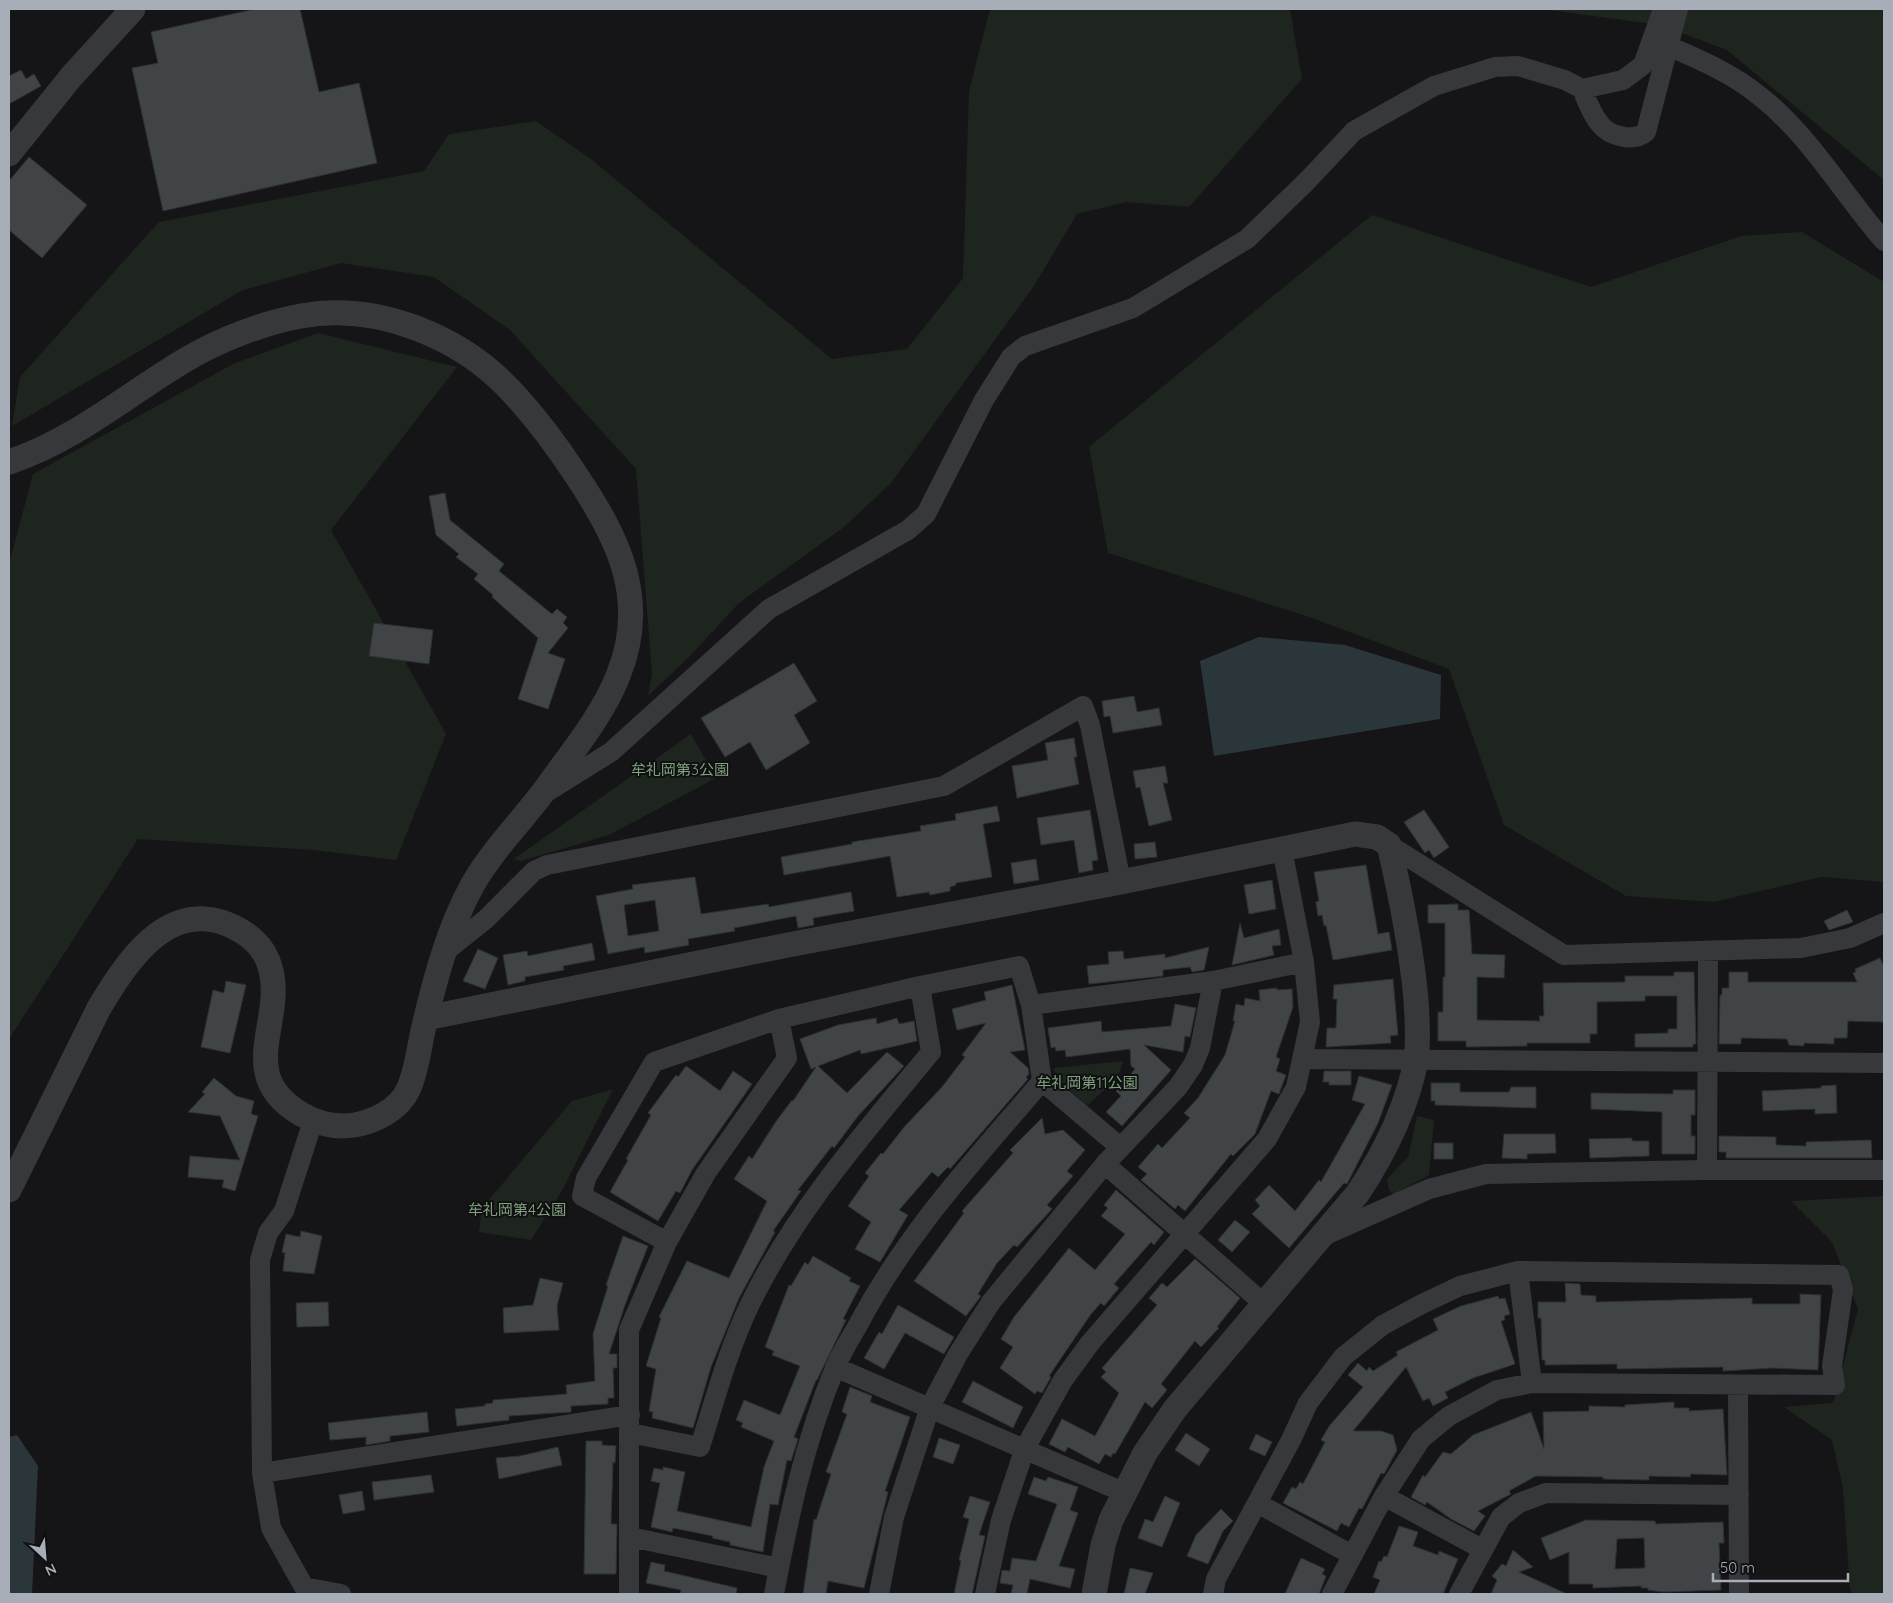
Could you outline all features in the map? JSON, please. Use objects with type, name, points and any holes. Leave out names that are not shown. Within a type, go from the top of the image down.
[{"type":"street","points":[[9,154],[71,77],[133,9]]},
{"type":"street","points":[[1582,89],[1623,80],[1643,65],[1663,9]]},
{"type":"street","points":[[539,798],[611,752],[768,609],[908,530],[926,514],[984,400],[1011,357],[1025,346],[1133,308],[1247,239],[1308,181],[1354,131],[1434,86],[1495,67],[1518,66],[1565,80],[1582,89],[1601,126],[1627,138],[1639,138],[1646,132],[1678,9]]},
{"type":"street","points":[[1668,46],[1715,66],[1761,96],[1787,121],[1884,241]]},
{"type":"street","points":[[9,462],[34,452],[88,423],[190,357],[259,327],[300,316],[324,313],[381,318],[420,329],[481,362],[530,412],[580,480],[606,522],[624,565],[631,597],[631,630],[620,671],[608,699],[539,798],[508,835],[475,881],[460,910],[426,1018],[410,1086],[393,1110],[358,1125],[328,1125],[313,1121],[282,1101],[273,1089],[265,1071],[266,1042],[273,991],[268,962],[257,943],[240,930],[218,921],[198,918],[168,926],[153,937],[139,948],[114,982],[99,1008],[9,1190]]},
{"type":"street","points":[[446,951],[486,920],[534,871],[546,864],[944,786],[1083,706],[1090,724],[1121,882]]},
{"type":"street","points":[[426,1018],[788,945],[1121,882],[1355,834],[1377,837],[1564,954],[1801,948],[1850,938],[1884,923]]},
{"type":"street","points":[[1094,1594],[1103,1545],[1111,1520],[1123,1492],[1145,1453],[1175,1409],[1358,1193],[1381,1158],[1398,1120],[1416,1060],[1418,1026],[1409,932],[1389,844]]},
{"type":"street","points":[[985,1594],[1001,1520],[1025,1448],[1063,1380],[1090,1343],[1267,1139],[1296,1087],[1304,1059],[1310,1022],[1304,962],[1282,849]]},
{"type":"street","points":[[1707,1170],[1708,951]]},
{"type":"street","points":[[1031,1005],[1213,981],[1304,962]]},
{"type":"street","points":[[668,1242],[582,1196],[586,1178],[654,1062],[779,1019],[920,986],[1020,966],[1031,1005],[1042,1081],[1120,1147]]},
{"type":"street","points":[[879,1594],[894,1517],[930,1407],[958,1354],[991,1302],[1105,1164],[1178,1087],[1193,1065],[1200,1048],[1213,981]]},
{"type":"street","points":[[262,1472],[630,1424],[700,1447],[725,1366],[750,1304],[793,1229],[835,1168],[931,1052],[920,986]]},
{"type":"street","points":[[629,1594],[629,1330],[668,1242],[706,1174],[787,1058],[779,1019]]},
{"type":"street","points":[[1304,1059],[1884,1062]]},
{"type":"street","points":[[774,1594],[787,1522],[807,1443],[835,1367],[880,1282],[919,1226],[1042,1081]]},
{"type":"street","points":[[313,1121],[284,1211],[268,1233],[260,1260],[262,1472],[271,1528],[304,1587],[341,1594]]},
{"type":"street","points":[[1105,1164],[1263,1303]]},
{"type":"street","points":[[1323,1236],[1429,1189],[1486,1174],[1707,1170],[1884,1170]]},
{"type":"street","points":[[1518,1271],[1532,1382]]},
{"type":"street","points":[[1213,1594],[1216,1579],[1291,1440],[1308,1403],[1343,1357],[1383,1325],[1422,1304],[1460,1286],[1518,1271],[1839,1275],[1843,1290],[1832,1366],[1835,1385],[1738,1386],[1532,1382],[1497,1390],[1449,1416],[1421,1439],[1384,1496],[1332,1594]]},
{"type":"street","points":[[835,1367],[1123,1492]]},
{"type":"street","points":[[1738,1386],[1739,1594]]},
{"type":"street","points":[[1459,1594],[1501,1516],[1519,1503],[1546,1493],[1739,1495]]},
{"type":"street","points":[[1384,1496],[1482,1549]]},
{"type":"street","points":[[1256,1503],[1352,1555]]},
{"type":"street","points":[[630,1537],[779,1568]]},
{"type":"green space","points":[[990,9],[1290,9],[1302,79],[1189,207],[1126,202],[1077,214],[1034,286],[891,483],[844,527],[739,603],[688,658],[648,696],[652,674],[636,469],[510,330],[434,277],[341,263],[243,290],[12,426],[20,377],[159,222],[424,171],[449,134],[536,121],[591,159],[832,359],[907,349],[963,278],[969,91]]},
{"type":"green space","points":[[1542,9],[1884,9],[1884,180],[1727,50],[1660,25]]},
{"type":"green space","points":[[1372,215],[1591,287],[1741,236],[1802,232],[1884,282],[1884,882],[1821,877],[1714,902],[1626,896],[1504,825],[1449,669],[1309,617],[1108,553],[1089,447]]},
{"type":"green space","points":[[318,333],[457,367],[331,530],[446,734],[396,860],[313,850],[138,839],[9,1039],[9,564],[33,474],[235,363]]},
{"type":"green space","name":"牟礼岡第3公園","points":[[691,734],[716,778],[609,835],[521,861],[514,859]]},
{"type":"green space","name":"牟礼岡第11公園","points":[[1123,1061],[1118,1077],[1087,1106],[1059,1080],[1053,1068]]},
{"type":"green space","name":"牟礼岡第4公園","points":[[613,1089],[563,1189],[531,1240],[479,1232],[482,1208],[572,1101]]},
{"type":"green space","points":[[1417,1116],[1434,1120],[1429,1175],[1394,1194],[1389,1190],[1387,1179],[1408,1157]]},
{"type":"green space","points":[[1884,1196],[1884,1594],[1855,1594],[1850,1590],[1843,1488],[1832,1440],[1784,1407],[1833,1403],[1858,1309],[1832,1242],[1791,1201]]},
{"type":"shaded area","points":[[1259,637],[1345,645],[1441,675],[1440,719],[1214,756],[1200,661]]},
{"type":"shaded area","points":[[17,1435],[38,1466],[32,1594],[9,1594],[9,1437]]},
{"type":"building","points":[[255,9],[300,9],[319,92],[359,83],[377,163],[163,211],[132,68],[158,63],[151,32]]},
{"type":"building","points":[[21,70],[26,79],[34,74],[41,86],[9,104],[9,76]]},
{"type":"building","points":[[29,157],[87,205],[42,258],[9,230],[9,181]]},
{"type":"building","points":[[445,493],[450,520],[504,564],[499,571],[552,614],[557,609],[567,617],[563,623],[568,628],[548,653],[565,659],[548,709],[518,699],[538,638],[474,579],[478,574],[456,557],[459,554],[436,535],[429,496]]},
{"type":"building","points":[[374,623],[433,630],[429,664],[369,656]]},
{"type":"building","points":[[794,663],[817,701],[794,715],[810,743],[766,770],[750,742],[725,757],[701,718]]},
{"type":"building","points":[[1134,696],[1137,712],[1159,708],[1162,725],[1113,733],[1110,716],[1104,717],[1102,701]]},
{"type":"building","points":[[1074,738],[1077,757],[1074,757],[1079,784],[1017,798],[1012,766],[1048,760],[1045,743]]},
{"type":"building","points":[[1165,766],[1168,783],[1163,783],[1172,820],[1149,826],[1140,787],[1136,788],[1133,771]]},
{"type":"building","points":[[997,806],[1000,821],[983,824],[992,877],[956,883],[956,885],[950,887],[950,891],[930,895],[929,892],[897,897],[890,856],[784,875],[781,857],[852,844],[852,842],[921,831],[920,826],[956,820],[955,814]]},
{"type":"building","points":[[1090,810],[1098,860],[1092,861],[1093,870],[1079,873],[1074,840],[1041,845],[1037,818]]},
{"type":"building","points":[[1424,810],[1449,847],[1434,858],[1429,850],[1425,853],[1404,822]]},
{"type":"building","points":[[1155,842],[1157,857],[1135,859],[1134,844]]},
{"type":"building","points":[[1036,859],[1039,880],[1014,884],[1011,863]]},
{"type":"building","points":[[1366,865],[1378,934],[1389,932],[1392,950],[1333,960],[1326,925],[1324,926],[1322,915],[1318,916],[1316,902],[1319,901],[1314,872]]},
{"type":"building","points":[[695,877],[701,914],[768,904],[769,907],[851,892],[854,911],[813,918],[814,925],[798,928],[796,916],[734,928],[735,931],[688,939],[689,945],[645,953],[644,947],[608,954],[596,896],[633,889],[632,885]],"holes":[[[655,900],[659,931],[628,936],[624,905]]]},
{"type":"building","points":[[1272,880],[1276,909],[1249,914],[1244,885]]},
{"type":"building","points":[[1458,904],[1458,910],[1469,910],[1472,954],[1505,955],[1504,978],[1477,977],[1477,1020],[1540,1021],[1539,1016],[1544,1016],[1543,983],[1625,982],[1625,976],[1674,976],[1674,972],[1694,972],[1696,1044],[1693,1044],[1693,1047],[1635,1047],[1635,1034],[1668,1033],[1668,1029],[1677,1029],[1677,996],[1645,996],[1645,1001],[1597,1002],[1597,1034],[1590,1034],[1590,1043],[1527,1043],[1527,1046],[1466,1047],[1466,1041],[1438,1041],[1438,1012],[1443,1012],[1445,923],[1428,923],[1428,905]]},
{"type":"building","points":[[1847,910],[1853,922],[1829,930],[1824,921]]},
{"type":"building","points":[[1240,923],[1244,938],[1279,929],[1281,945],[1272,946],[1274,955],[1232,965]]},
{"type":"building","points":[[592,943],[595,960],[563,966],[564,970],[525,977],[525,981],[508,985],[503,955],[527,951],[528,956]]},
{"type":"building","points":[[1209,947],[1204,970],[1192,972],[1190,967],[1163,970],[1163,976],[1089,984],[1087,966],[1109,964],[1108,952],[1123,951],[1124,959],[1165,954],[1165,958]]},
{"type":"building","points":[[478,949],[498,958],[485,989],[463,981]]},
{"type":"building","points":[[1880,958],[1884,967],[1884,1022],[1848,1021],[1847,1038],[1834,1038],[1834,1044],[1804,1043],[1804,1046],[1789,1045],[1787,1039],[1741,1038],[1741,1044],[1719,1044],[1720,995],[1722,995],[1722,988],[1729,988],[1729,972],[1748,972],[1748,982],[1857,982],[1853,973],[1856,972],[1855,969]]},
{"type":"building","points":[[1393,979],[1398,1035],[1390,1036],[1391,1043],[1326,1047],[1327,1028],[1336,1028],[1337,999],[1333,999],[1334,985]]},
{"type":"building","points":[[226,981],[246,985],[230,1053],[201,1047],[213,990],[224,993]]},
{"type":"building","points":[[1012,985],[1025,1050],[1010,1052],[1028,1068],[1029,1074],[1026,1077],[1028,1079],[950,1169],[948,1167],[938,1177],[932,1172],[899,1210],[908,1215],[880,1262],[855,1249],[871,1222],[848,1206],[869,1176],[865,1173],[905,1126],[942,1087],[965,1057],[962,1055],[986,1023],[957,1030],[952,1009],[986,1000],[984,992]]},
{"type":"building","points":[[1277,988],[1277,990],[1292,989],[1293,1007],[1276,1057],[1280,1059],[1276,1071],[1286,1075],[1279,1094],[1271,1091],[1255,1134],[1233,1156],[1231,1154],[1185,1211],[1178,1205],[1175,1209],[1141,1180],[1147,1174],[1138,1167],[1158,1144],[1162,1148],[1190,1118],[1184,1113],[1198,1098],[1225,1055],[1235,1021],[1233,1021],[1236,1004],[1244,1006],[1245,998],[1260,1001],[1259,990]]},
{"type":"building","points":[[1175,1004],[1196,1008],[1190,1037],[1185,1036],[1183,1052],[1144,1045],[1171,1070],[1122,1126],[1106,1112],[1121,1096],[1116,1091],[1135,1069],[1131,1066],[1130,1049],[1066,1057],[1065,1050],[1056,1051],[1055,1047],[1051,1048],[1048,1028],[1101,1021],[1102,1032],[1171,1026]]},
{"type":"building","points":[[876,1018],[877,1024],[897,1018],[899,1024],[914,1021],[917,1041],[861,1054],[860,1050],[818,1066],[847,1093],[887,1052],[904,1066],[858,1116],[834,1148],[832,1146],[798,1190],[801,1191],[773,1231],[775,1232],[739,1298],[711,1367],[693,1428],[652,1418],[653,1412],[649,1411],[656,1369],[646,1366],[661,1318],[659,1317],[687,1261],[729,1278],[767,1201],[734,1179],[749,1156],[752,1159],[775,1123],[793,1101],[816,1067],[811,1069],[800,1039],[838,1025]]},
{"type":"building","points":[[686,1066],[720,1091],[733,1071],[752,1084],[692,1170],[680,1193],[676,1191],[658,1221],[610,1192],[651,1115],[648,1113],[676,1075],[678,1077]]},
{"type":"building","points":[[1324,1071],[1351,1071],[1351,1085],[1329,1085],[1329,1082],[1323,1082]]},
{"type":"building","points":[[1359,1076],[1392,1085],[1378,1123],[1347,1184],[1344,1183],[1289,1248],[1252,1214],[1260,1206],[1255,1200],[1269,1185],[1295,1211],[1319,1180],[1321,1182],[1365,1104],[1352,1100]]},
{"type":"building","points":[[214,1078],[236,1096],[254,1101],[251,1114],[258,1116],[235,1191],[222,1187],[224,1180],[188,1177],[190,1156],[240,1160],[220,1116],[188,1112],[205,1094],[202,1092]]},
{"type":"building","points":[[1431,1083],[1460,1083],[1460,1092],[1509,1092],[1511,1087],[1536,1087],[1536,1108],[1435,1105],[1435,1101],[1431,1101]]},
{"type":"building","points":[[1836,1085],[1837,1113],[1815,1114],[1815,1109],[1763,1111],[1762,1091],[1821,1088],[1821,1086]]},
{"type":"building","points":[[1673,1090],[1695,1090],[1695,1115],[1691,1115],[1691,1136],[1695,1136],[1695,1154],[1662,1154],[1662,1112],[1591,1109],[1591,1093],[1673,1094]]},
{"type":"building","points":[[1042,1118],[1045,1134],[1063,1130],[1085,1150],[1067,1171],[1073,1176],[1047,1205],[1052,1209],[1017,1247],[1014,1245],[997,1263],[978,1294],[981,1296],[966,1316],[914,1281],[964,1213],[962,1211],[1013,1153],[1010,1150]]},
{"type":"building","points":[[1504,1134],[1555,1134],[1556,1153],[1527,1154],[1527,1159],[1502,1158]]},
{"type":"building","points":[[1719,1136],[1776,1137],[1776,1145],[1806,1146],[1806,1142],[1871,1140],[1872,1158],[1726,1158],[1726,1152],[1719,1152]]},
{"type":"building","points":[[1632,1138],[1632,1141],[1649,1141],[1649,1156],[1590,1158],[1589,1139]]},
{"type":"building","points":[[1434,1143],[1453,1143],[1453,1159],[1434,1159]]},
{"type":"building","points":[[1116,1190],[1164,1232],[1154,1245],[1151,1242],[1114,1284],[1119,1288],[1104,1306],[1101,1303],[1091,1314],[1049,1376],[1051,1377],[1042,1393],[1037,1391],[1035,1394],[1000,1368],[1013,1347],[1001,1339],[1014,1317],[1069,1248],[1095,1270],[1125,1234],[1101,1216],[1108,1208],[1104,1205]]},
{"type":"building","points":[[1235,1220],[1250,1232],[1232,1252],[1218,1240]]},
{"type":"building","points":[[301,1231],[322,1236],[314,1274],[283,1271],[285,1253],[282,1252],[286,1234],[300,1237]]},
{"type":"building","points":[[623,1236],[648,1246],[625,1305],[609,1354],[617,1354],[617,1368],[613,1368],[614,1398],[608,1398],[608,1404],[571,1406],[571,1412],[509,1416],[509,1420],[457,1426],[455,1409],[485,1406],[485,1404],[493,1403],[493,1400],[567,1394],[566,1385],[595,1381],[593,1334],[608,1286],[606,1285]]},
{"type":"building","points":[[813,1256],[851,1278],[849,1281],[860,1286],[843,1319],[846,1320],[816,1380],[794,1437],[798,1439],[791,1461],[787,1460],[778,1505],[770,1504],[763,1552],[730,1545],[730,1542],[712,1538],[713,1536],[673,1528],[672,1532],[651,1527],[660,1483],[651,1481],[654,1468],[663,1470],[663,1467],[685,1472],[677,1511],[751,1527],[764,1467],[774,1441],[741,1427],[743,1423],[736,1420],[744,1400],[780,1415],[800,1366],[772,1355],[774,1351],[765,1347],[789,1285],[791,1286],[805,1262],[808,1265]]},
{"type":"building","points":[[1195,1259],[1240,1298],[1217,1327],[1219,1328],[1201,1347],[1195,1341],[1161,1384],[1167,1390],[1152,1408],[1145,1402],[1115,1454],[1113,1453],[1111,1457],[1105,1454],[1099,1464],[1068,1447],[1065,1452],[1049,1444],[1062,1419],[1095,1436],[1119,1393],[1101,1377],[1106,1372],[1102,1368],[1157,1305],[1149,1298],[1162,1283],[1167,1287]]},
{"type":"building","points":[[540,1278],[563,1283],[557,1306],[559,1330],[504,1333],[503,1308],[533,1305]]},
{"type":"building","points":[[1565,1283],[1580,1284],[1581,1295],[1596,1296],[1596,1302],[1752,1298],[1752,1304],[1800,1304],[1800,1294],[1821,1295],[1818,1370],[1772,1368],[1723,1371],[1723,1367],[1617,1369],[1617,1364],[1545,1365],[1545,1360],[1542,1360],[1541,1318],[1538,1318],[1538,1302],[1566,1302]]},
{"type":"building","points":[[1498,1296],[1499,1299],[1505,1298],[1510,1314],[1504,1316],[1505,1320],[1501,1321],[1515,1364],[1473,1378],[1445,1392],[1448,1398],[1433,1406],[1429,1398],[1423,1401],[1406,1367],[1353,1431],[1381,1431],[1393,1435],[1397,1450],[1384,1474],[1381,1473],[1362,1509],[1359,1508],[1349,1527],[1341,1523],[1337,1531],[1283,1503],[1292,1487],[1296,1489],[1300,1482],[1303,1484],[1325,1442],[1321,1440],[1330,1425],[1363,1387],[1348,1375],[1358,1363],[1367,1371],[1369,1367],[1373,1371],[1398,1355],[1396,1352],[1438,1330],[1433,1319],[1461,1306]]},
{"type":"building","points":[[328,1302],[329,1326],[297,1327],[296,1303]]},
{"type":"building","points":[[898,1305],[954,1337],[944,1354],[905,1333],[884,1369],[864,1358],[879,1332],[882,1334]]},
{"type":"building","points":[[973,1381],[1023,1407],[1013,1428],[962,1402]]},
{"type":"building","points":[[850,1387],[872,1396],[870,1402],[910,1417],[885,1491],[888,1492],[864,1588],[828,1581],[826,1594],[803,1594],[814,1519],[816,1520],[831,1474],[826,1472],[847,1414],[842,1412]]},
{"type":"building","points":[[1674,1402],[1674,1408],[1689,1408],[1689,1411],[1723,1409],[1727,1475],[1691,1474],[1690,1477],[1649,1476],[1649,1480],[1536,1476],[1509,1491],[1511,1494],[1478,1511],[1485,1516],[1474,1531],[1451,1519],[1427,1502],[1425,1505],[1411,1497],[1423,1475],[1425,1477],[1443,1452],[1451,1454],[1473,1435],[1531,1412],[1544,1449],[1543,1412],[1589,1411],[1589,1406],[1625,1407],[1625,1405]]},
{"type":"building","points":[[427,1412],[429,1432],[390,1436],[390,1441],[366,1445],[366,1437],[330,1440],[328,1423]]},
{"type":"building","points":[[1186,1433],[1210,1449],[1199,1466],[1175,1450]]},
{"type":"building","points":[[1256,1434],[1272,1442],[1265,1456],[1249,1449]]},
{"type":"building","points":[[939,1438],[960,1445],[953,1464],[933,1457]]},
{"type":"building","points":[[586,1441],[602,1441],[602,1445],[616,1446],[615,1463],[613,1462],[611,1524],[617,1524],[616,1574],[584,1574]]},
{"type":"building","points":[[558,1447],[562,1465],[499,1479],[496,1458],[520,1456]]},
{"type":"building","points":[[431,1475],[434,1492],[374,1500],[372,1482]]},
{"type":"building","points":[[1034,1477],[1046,1481],[1048,1477],[1078,1487],[1070,1510],[1078,1513],[1059,1566],[1075,1569],[1070,1588],[1030,1579],[1027,1594],[1011,1594],[1013,1585],[1000,1583],[1002,1570],[1010,1571],[1012,1558],[1036,1561],[1057,1504],[1028,1494]]},
{"type":"building","points":[[362,1491],[365,1510],[343,1514],[339,1495]]},
{"type":"building","points":[[970,1496],[990,1502],[979,1535],[985,1536],[972,1594],[954,1594],[961,1561],[959,1560],[969,1519],[963,1517]]},
{"type":"building","points":[[1165,1496],[1180,1503],[1162,1547],[1138,1538],[1145,1519],[1153,1522]]},
{"type":"building","points":[[1221,1509],[1233,1521],[1223,1531],[1208,1564],[1187,1556],[1196,1535]]},
{"type":"building","points":[[1586,1520],[1655,1521],[1656,1524],[1723,1522],[1724,1543],[1719,1543],[1721,1590],[1664,1592],[1648,1590],[1648,1588],[1641,1588],[1641,1586],[1593,1588],[1593,1584],[1569,1584],[1569,1552],[1550,1560],[1541,1538]],"holes":[[[1644,1538],[1645,1568],[1615,1569],[1617,1539]]]},
{"type":"building","points":[[1399,1526],[1418,1532],[1413,1546],[1438,1555],[1439,1551],[1458,1559],[1443,1594],[1374,1594],[1380,1580],[1373,1577],[1379,1561],[1381,1562],[1384,1556],[1387,1557]]},
{"type":"building","points":[[1513,1550],[1533,1567],[1519,1572],[1567,1594],[1491,1594],[1497,1580],[1492,1576],[1502,1564],[1506,1566]]},
{"type":"building","points":[[1301,1558],[1325,1569],[1322,1574],[1326,1576],[1319,1594],[1285,1594]]},
{"type":"building","points":[[651,1562],[665,1565],[664,1571],[737,1588],[736,1594],[680,1594],[681,1590],[646,1583]]},
{"type":"building","points":[[1130,1568],[1153,1573],[1145,1594],[1124,1594]]}]
